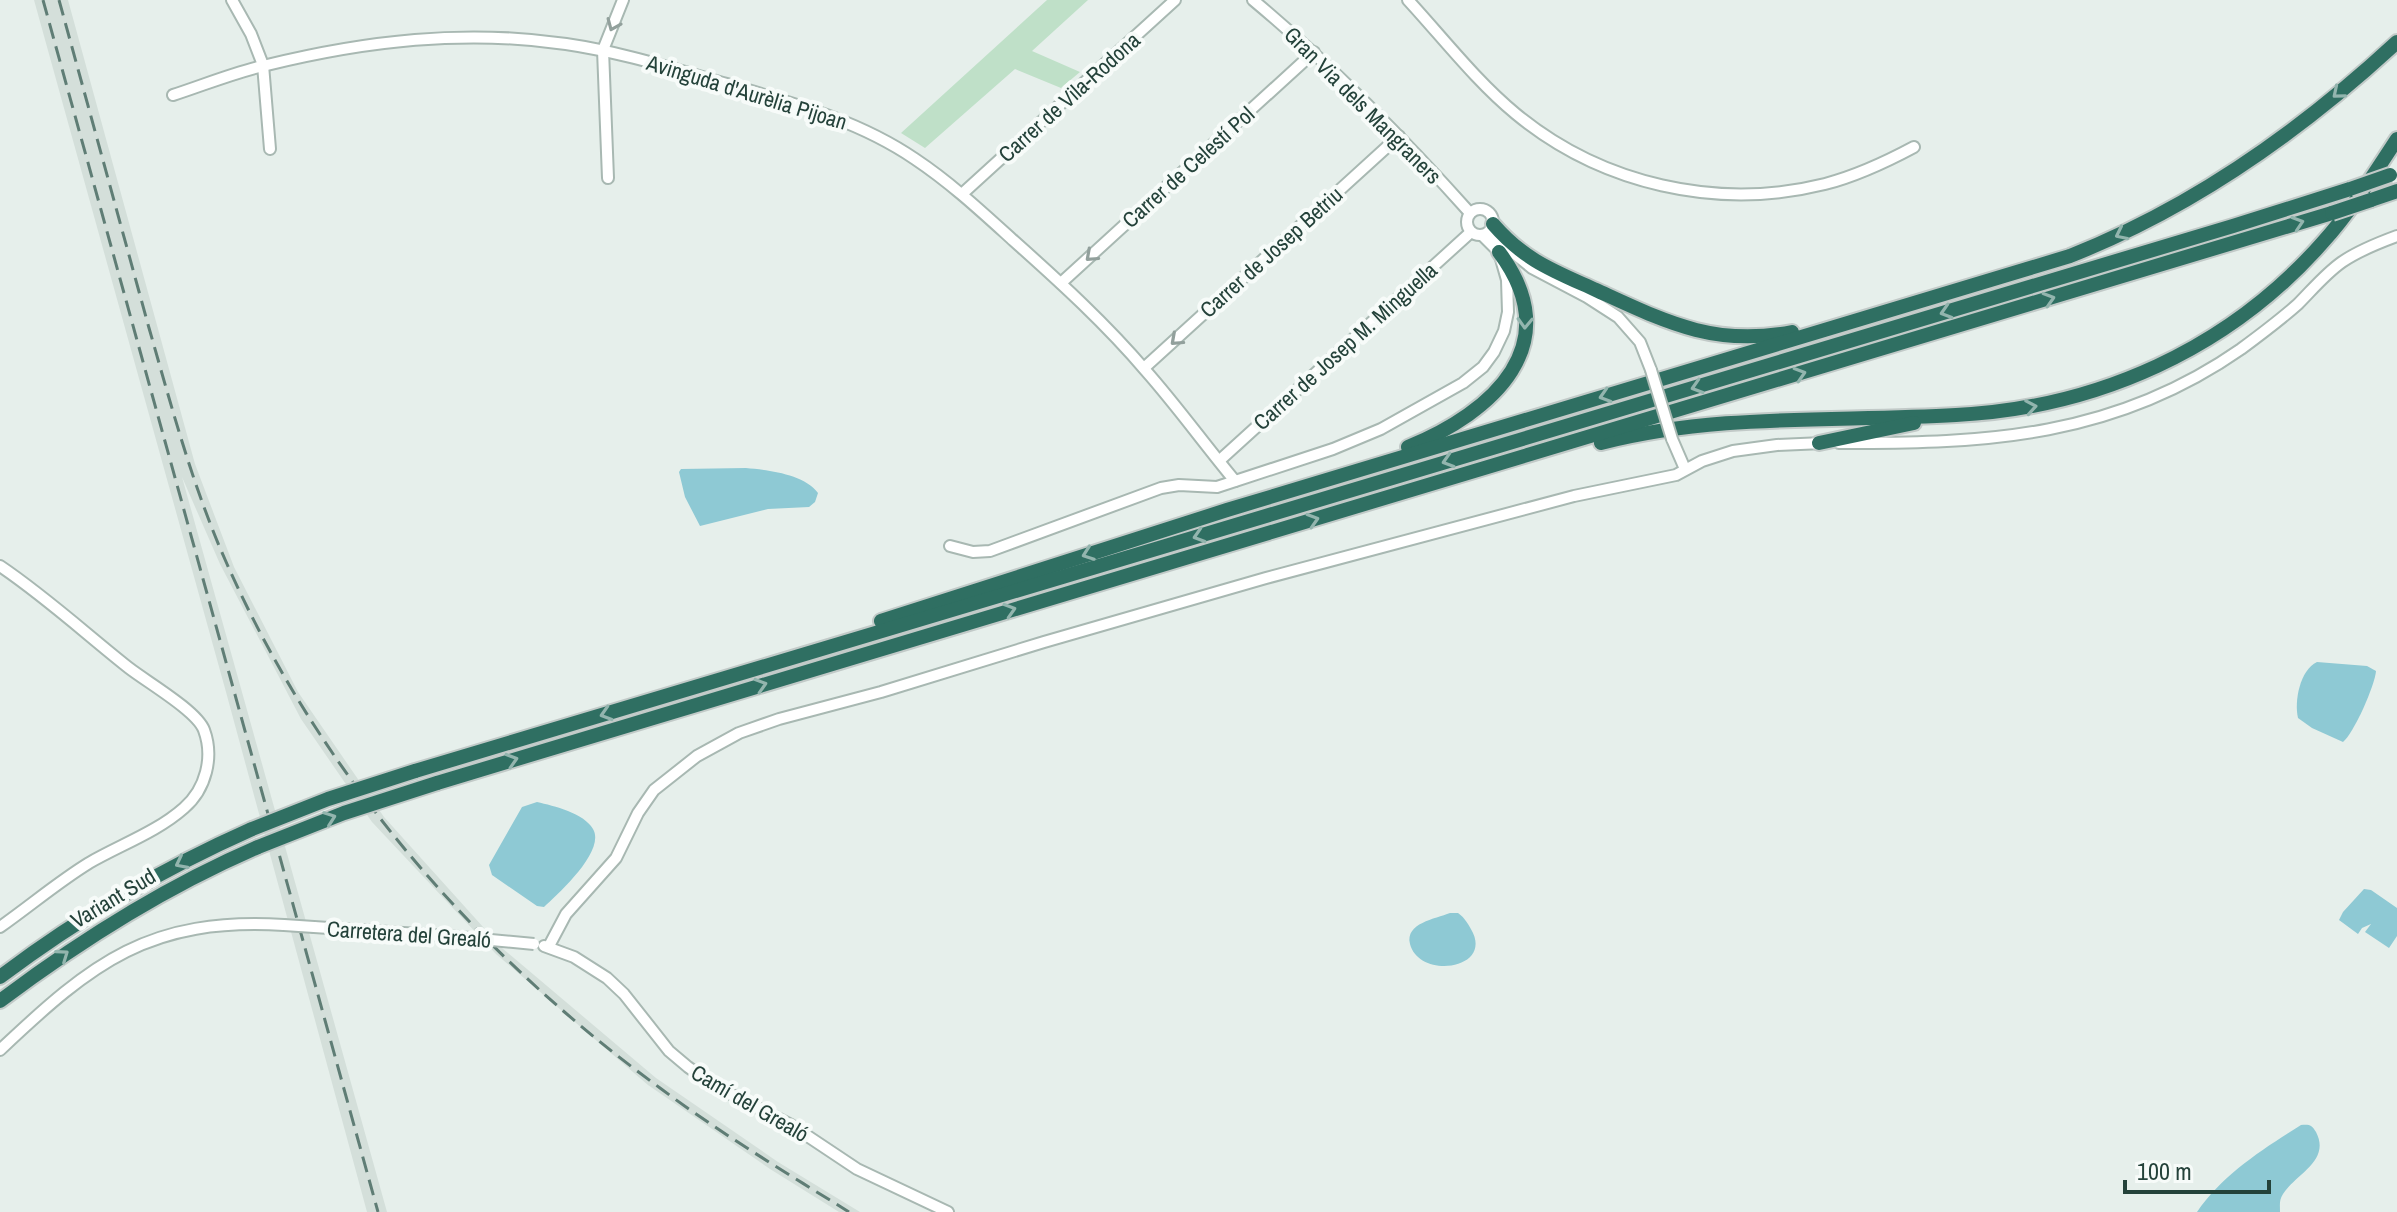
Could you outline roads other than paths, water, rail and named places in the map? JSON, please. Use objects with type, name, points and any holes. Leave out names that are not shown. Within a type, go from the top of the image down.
[{"type":"highway","points":[[681,691],[699,679],[1148,535],[2070,256],[2159,214],[2227,174],[2294,128],[2397,42]]},
{"type":"highway","points":[[1457,477],[1477,478],[1611,440],[1692,425],[1774,419],[1954,416],[2022,409],[2082,396],[2148,372],[2206,341],[2265,299],[2324,242],[2397,139]]},
{"type":"highway","points":[[0,977],[113,900],[177,864],[252,829],[328,799],[2218,231],[2394,174]]},
{"type":"highway","points":[[1457,477],[2397,191]]},
{"type":"highway","points":[[1488,231],[1546,268],[1656,318],[1710,334],[1752,337],[1785,334],[1893,305],[1921,302]]},
{"type":"highway","points":[[1148,535],[1176,521],[1396,452],[1443,431],[1475,410],[1493,395],[1512,371],[1520,356],[1525,334],[1523,294],[1499,252]]},
{"type":"highway","points":[[1819,443],[1954,416]]},
{"type":"highway","name":"Variant Sud","points":[[0,1001],[64,954],[172,888],[258,847],[344,813],[1457,477]]},
{"type":"street","points":[[232,0],[251,34],[263,65],[270,149]]},
{"type":"street","points":[[608,178],[603,50],[623,0]]},
{"type":"street","name":"Carrer de Vila-Rodona","points":[[962,194],[1175,0]]},
{"type":"street","name":"Gran Via dels Mangraners","points":[[1253,0],[1314,52],[1399,136],[1470,213],[1483,210],[1491,215],[1488,231]]},
{"type":"street","points":[[1408,0],[1484,83],[1530,125],[1584,158],[1646,182],[1716,193],[1791,190],[1852,176],[1914,147]]},
{"type":"street","name":"Avinguda d'Aurèlia Pijoan","points":[[173,95],[263,65],[336,49],[430,38],[515,39],[603,50],[840,119],[906,153],[962,194],[1061,283],[1144,368],[1235,481]]},
{"type":"street","name":"Carrer de Celestí Pol","points":[[1061,283],[1314,52]]},
{"type":"street","name":"Carrer de Josep Betriu","points":[[1144,368],[1399,136]]},
{"type":"street","points":[[1470,213],[1466,223],[1471,232],[1488,231],[1532,268],[1618,317],[1640,342],[1685,469]]},
{"type":"street","points":[[950,546],[973,552],[990,551],[1161,488],[1179,485],[1211,487],[1235,481],[1371,434],[1432,402],[1476,373],[1494,352],[1507,321],[1507,280],[1499,252],[1488,231]]},
{"type":"street","name":"Carrer de Josep M. Minguella","points":[[1220,460],[1471,232]]},
{"type":"street","points":[[549,946],[566,914],[616,858],[638,813],[654,790],[697,756],[739,733],[1253,582],[1574,496],[1671,476],[1733,451],[1819,443],[1925,443],[1991,439],[2072,426],[2124,410],[2184,383],[2225,360],[2281,319],[2340,264],[2397,236]]},
{"type":"street","points":[[0,566],[39,593],[131,669],[188,711],[203,728],[208,748],[204,782],[186,807],[88,864],[0,927]]},
{"type":"street","name":"Carretera del Grealó","points":[[0,1050],[45,1008],[110,959],[141,944],[210,925],[284,925],[534,944]]},
{"type":"street","name":"Camí del Grealó","points":[[534,944],[549,946],[574,957],[607,978],[624,994],[669,1051],[715,1086],[779,1117],[857,1169],[948,1212]]},
{"type":"water","points":[[746,468],[785,474],[804,481],[818,493],[815,502],[809,507],[768,509],[700,526],[685,497],[679,472],[681,469]]},
{"type":"water","points":[[2317,662],[2367,666],[2376,671],[2363,708],[2343,742],[2298,718],[2297,703],[2302,679]]},
{"type":"water","points":[[537,802],[583,819],[593,829],[595,838],[593,849],[579,871],[544,907],[537,906],[492,875],[489,865],[522,807]]},
{"type":"water","points":[[2364,889],[2371,890],[2397,908],[2397,936],[2389,948],[2365,932],[2371,924],[2358,934],[2339,920]]},
{"type":"water","points":[[1458,913],[1473,933],[1476,946],[1472,955],[1451,966],[1426,962],[1416,955],[1410,944],[1412,931],[1422,923]]},
{"type":"water","points":[[2301,1125],[2315,1130],[2319,1151],[2316,1159],[2283,1194],[2280,1212],[2197,1212],[2231,1174]]},
{"type":"railway","points":[[43,0],[378,1212]]},
{"type":"railway","points":[[59,0],[193,477],[227,564],[265,641],[308,715],[356,786],[409,854],[466,918],[527,979],[592,1035],[683,1105],[849,1212]]}]
